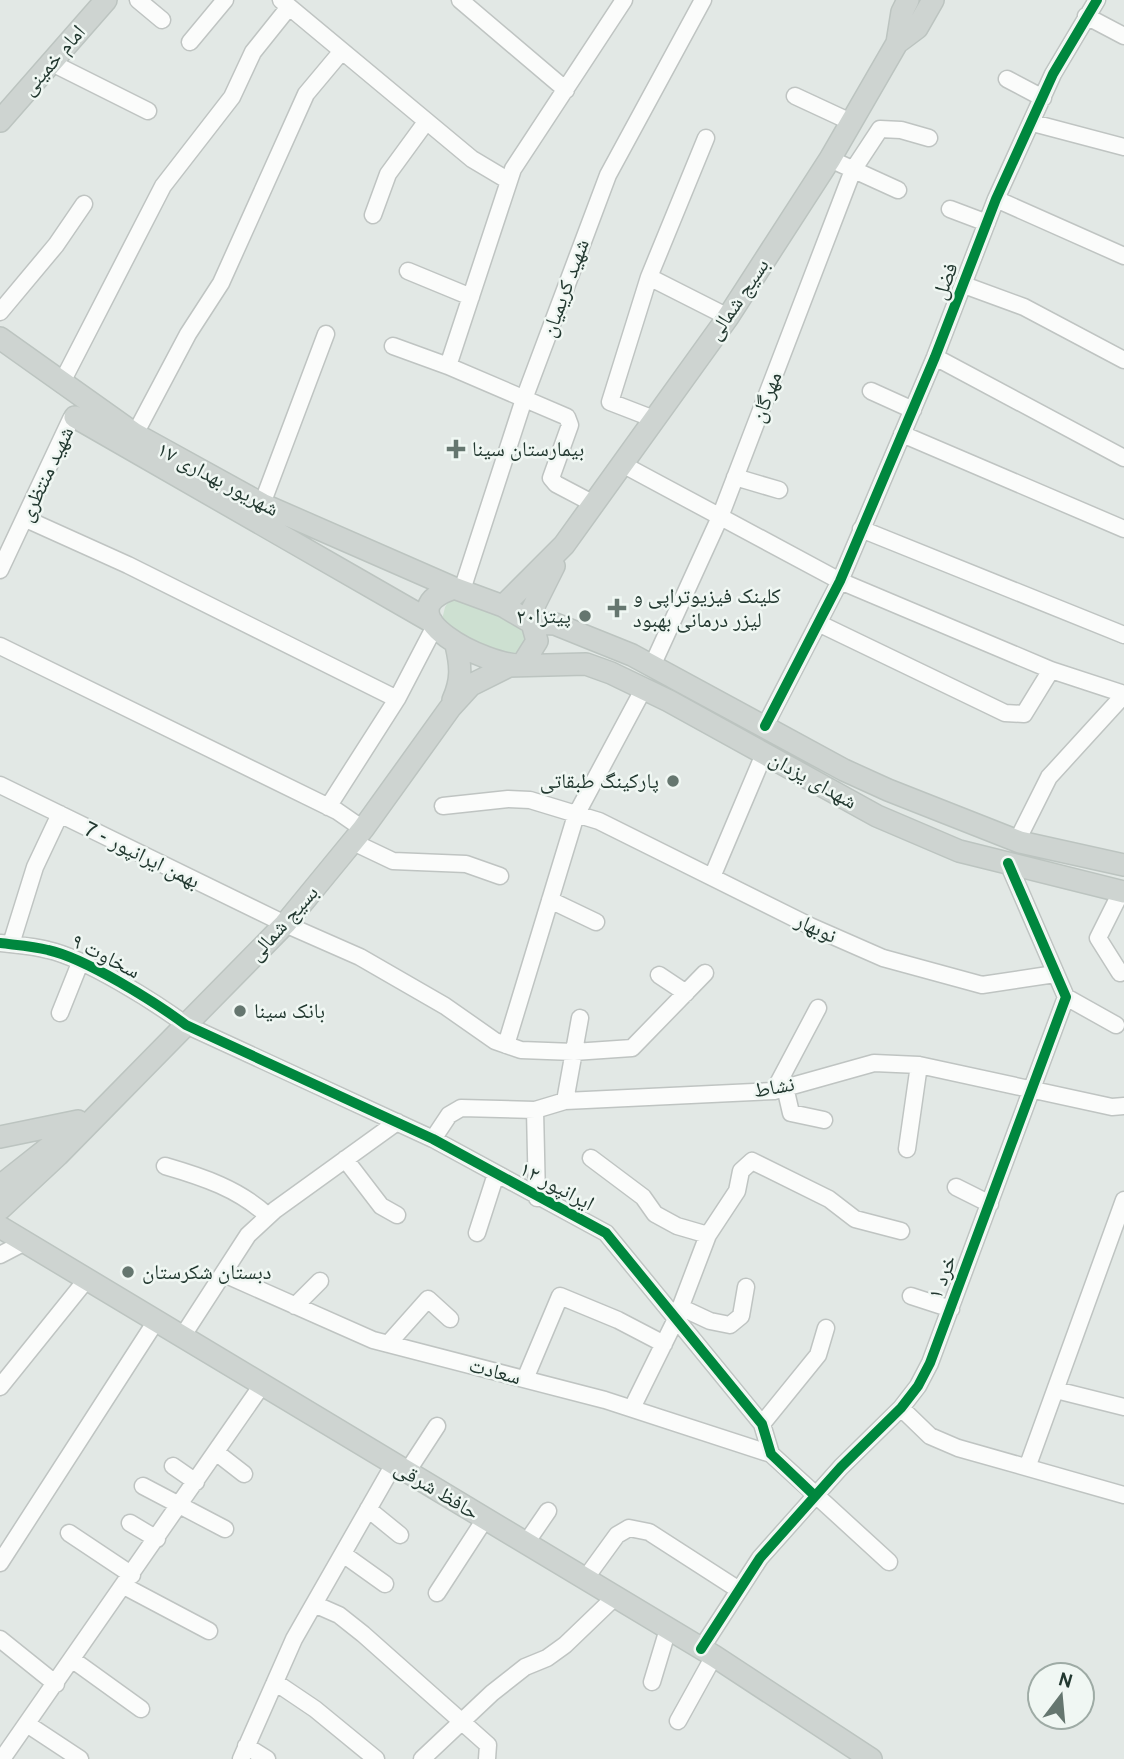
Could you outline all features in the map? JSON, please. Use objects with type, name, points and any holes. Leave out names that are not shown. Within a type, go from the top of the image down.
[{"type":"main road","name":"امام خمینی","points":[[0,121],[106,0]]},
{"type":"main road","name":"بسیج شمالی","points":[[503,606],[564,545],[728,317],[830,159],[897,43],[902,12],[908,0]]},
{"type":"main road","name":"بسیج شمالی","points":[[897,43],[918,28],[933,0]]},
{"type":"main road","name":"۱۷ شهریور بهداری","points":[[0,338],[135,435],[262,504],[503,606]]},
{"type":"main road","points":[[75,417],[398,604],[433,625],[456,645],[509,666]]},
{"type":"main road","name":"بسیج شمالی","points":[[0,1209],[285,924],[358,836],[450,708],[471,685],[509,666],[522,665],[532,653],[537,641],[530,620],[564,545]]},
{"type":"main road","points":[[398,604],[416,601],[422,595],[424,588],[419,571]]},
{"type":"main road","points":[[433,625],[431,604],[441,592],[458,589]]},
{"type":"main road","name":"شهدای یزدان","points":[[503,606],[530,620],[576,631],[652,666],[844,770],[888,790],[1017,841],[1124,865]]},
{"type":"main road","name":"بسیج شمالی","points":[[450,708],[460,684],[461,666],[456,645]]},
{"type":"main road","name":"شهدای یزدان","points":[[509,666],[586,664],[644,688],[877,816],[959,850],[1122,892]]},
{"type":"main road","points":[[828,789],[839,787],[845,780],[844,770]]},
{"type":"main road","points":[[877,816],[875,799],[888,790]]},
{"type":"main road","name":"بسیج شمالی","points":[[0,1186],[45,1148],[93,1117]]},
{"type":"main road","points":[[0,1137],[93,1117]]},
{"type":"main road","name":"حافظ شرقی","points":[[0,1227],[707,1652],[871,1759]]},
{"type":"street","points":[[138,0],[162,20]]},
{"type":"street","points":[[190,42],[225,0]]},
{"type":"street","points":[[460,0],[566,89]]},
{"type":"street","points":[[448,366],[513,169],[624,0]]},
{"type":"street","name":"شهید کریمیان","points":[[458,589],[524,399],[608,175],[703,0]]},
{"type":"street","name":"فضل","points":[[765,726],[840,580],[935,357],[996,199],[1043,98],[1097,0]]},
{"type":"street","points":[[61,384],[163,186],[232,97],[253,52],[285,3],[472,159],[509,181]]},
{"type":"street","points":[[1086,16],[1124,36]]},
{"type":"street","points":[[135,435],[188,334],[222,284],[306,94],[342,51]]},
{"type":"street","points":[[50,62],[148,111]]},
{"type":"street","points":[[1007,79],[1043,98]]},
{"type":"street","points":[[795,96],[851,122]]},
{"type":"street","points":[[373,215],[388,174],[426,122]]},
{"type":"street","points":[[1033,123],[1124,147]]},
{"type":"street","name":"مهرگان","points":[[652,666],[720,517],[853,170],[880,129],[901,130],[929,138]]},
{"type":"street","points":[[654,419],[610,402],[649,278],[706,138]]},
{"type":"street","points":[[830,159],[898,190]]},
{"type":"street","points":[[996,199],[1124,256]]},
{"type":"street","points":[[0,312],[56,245],[84,204]]},
{"type":"street","points":[[950,209],[987,223]]},
{"type":"street","points":[[408,271],[471,297]]},
{"type":"street","points":[[649,278],[728,317]]},
{"type":"street","points":[[964,285],[1024,307],[1124,360]]},
{"type":"street","points":[[262,504],[326,334]]},
{"type":"street","points":[[393,346],[448,366],[567,417],[570,425],[551,478],[556,484],[593,504]]},
{"type":"street","points":[[935,357],[1124,458]]},
{"type":"street","points":[[871,391],[913,410]]},
{"type":"street","name":"شهید منتظری","points":[[0,570],[71,419],[75,417]]},
{"type":"street","points":[[902,434],[1124,529]]},
{"type":"street","points":[[622,464],[840,580],[1051,670],[1124,695],[1049,777],[1017,841]]},
{"type":"street","points":[[735,477],[779,490]]},
{"type":"street","points":[[26,519],[128,565],[397,699]]},
{"type":"street","points":[[861,529],[1124,635]]},
{"type":"street","points":[[818,623],[1005,713],[1024,714],[1051,670]]},
{"type":"street","points":[[328,807],[397,699],[433,625]]},
{"type":"street","points":[[0,646],[328,807],[358,836],[393,861],[466,864],[500,876]]},
{"type":"street","points":[[644,688],[576,815],[506,1045],[520,1050],[574,1052],[632,1048],[705,973]]},
{"type":"street","points":[[712,877],[764,754]]},
{"type":"street","name":"بهمن ایرانپور - 7","points":[[0,785],[285,924],[360,957],[506,1045]]},
{"type":"street","name":"نوبهار","points":[[443,806],[508,799],[530,800],[599,821],[883,958],[982,985],[1055,974]]},
{"type":"street","points":[[6,943],[35,867],[60,814]]},
{"type":"street","points":[[1008,863],[1066,998],[1116,1025]]},
{"type":"street","points":[[1120,973],[1098,938],[1122,892]]},
{"type":"street","points":[[550,900],[596,922]]},
{"type":"street","name":"سخاوت ۹","points":[[6,943],[50,950],[80,963],[156,1003],[186,1025]]},
{"type":"street","points":[[60,1013],[80,963]]},
{"type":"street","points":[[660,975],[686,993]]},
{"type":"street","name":"خرد ۱","points":[[678,1721],[707,1652],[739,1590],[760,1558],[815,1496],[901,1408],[930,1363],[1034,1092],[1066,998]]},
{"type":"street","points":[[818,1008],[779,1089],[791,1113],[824,1120]]},
{"type":"street","points":[[565,1101],[580,1018]]},
{"type":"street","name":"ایرانپور ۱۲","points":[[186,1025],[433,1139],[537,1198],[606,1233],[707,1347],[762,1424],[771,1454],[889,1562]]},
{"type":"street","name":"نشاط","points":[[433,1139],[449,1115],[461,1108],[535,1110],[565,1101],[779,1089],[874,1063],[919,1065],[1034,1092],[1112,1107],[1124,1106]]},
{"type":"street","points":[[906,1149],[919,1065]]},
{"type":"street","points":[[535,1110],[537,1198]]},
{"type":"street","points":[[182,1337],[248,1235],[268,1216],[397,1122]]},
{"type":"street","points":[[592,1158],[643,1197],[656,1214],[677,1226],[708,1236]]},
{"type":"street","points":[[345,1159],[381,1206],[397,1215]]},
{"type":"street","points":[[632,1408],[678,1313],[708,1236],[737,1191],[741,1171],[752,1161],[829,1199],[855,1219],[901,1231]]},
{"type":"street","points":[[165,1166],[239,1194],[268,1216]]},
{"type":"street","points":[[477,1233],[496,1174]]},
{"type":"street","points":[[956,1187],[990,1204]]},
{"type":"street","points":[[1028,1465],[1124,1200]]},
{"type":"street","points":[[0,1255],[25,1242]]},
{"type":"street","name":"سعادت","points":[[223,1275],[388,1343],[632,1408],[771,1454]]},
{"type":"street","points":[[0,1387],[87,1279]]},
{"type":"street","points":[[295,1306],[320,1281]]},
{"type":"street","points":[[678,1313],[730,1325],[741,1316],[746,1287]]},
{"type":"street","points":[[524,1379],[559,1296],[618,1320],[664,1344]]},
{"type":"street","points":[[911,1296],[951,1309]]},
{"type":"street","points":[[388,1343],[428,1299],[450,1319]]},
{"type":"street","points":[[0,1563],[156,1321]]},
{"type":"street","points":[[762,1424],[818,1355],[826,1328]]},
{"type":"street","points":[[2,1759],[262,1385]]},
{"type":"street","points":[[1056,1390],[1124,1406]]},
{"type":"street","points":[[901,1408],[930,1436],[958,1448],[1028,1465],[1124,1495]]},
{"type":"street","points":[[267,1759],[243,1753],[314,1604],[368,1509],[437,1426]]},
{"type":"street","points":[[216,1453],[244,1474]]},
{"type":"street","points":[[173,1466],[196,1482]]},
{"type":"street","points":[[143,1486],[225,1528]]},
{"type":"street","points":[[368,1509],[400,1535]]},
{"type":"street","points":[[526,1544],[548,1511]]},
{"type":"street","points":[[437,1593],[485,1519]]},
{"type":"street","points":[[130,1523],[157,1539]]},
{"type":"street","points":[[585,1579],[617,1535],[629,1528],[649,1532],[739,1590]]},
{"type":"street","points":[[69,1533],[128,1581],[209,1631]]},
{"type":"street","points":[[342,1554],[385,1584]]},
{"type":"street","points":[[422,1759],[461,1721],[525,1667],[547,1658],[565,1645],[615,1597]]},
{"type":"street","points":[[314,1604],[339,1615],[363,1634],[488,1745],[486,1759]]},
{"type":"street","points":[[652,1682],[668,1629]]},
{"type":"street","points":[[0,1639],[56,1684]]},
{"type":"street","points":[[73,1660],[141,1709]]},
{"type":"street","points":[[275,1682],[325,1717],[376,1759]]},
{"type":"street","points":[[27,1724],[80,1759]]},
{"type":"green space","points":[[452,597],[506,616],[522,631],[526,641],[519,651],[507,657],[451,630],[442,620],[445,607]]},
{"type":"cycle path","points":[[765,726],[840,581],[935,357],[996,199],[1053,74],[1097,0]]},
{"type":"cycle path","points":[[701,1649],[760,1558],[841,1467],[901,1408],[918,1386],[930,1363],[1066,997],[1008,863]]},
{"type":"cycle path","points":[[0,943],[42,949],[100,971],[186,1025],[433,1139],[606,1233],[762,1424],[771,1454],[815,1496]]},
{"type":"place","name":"بیمارستان سینا","points":[[456,449]]},
{"type":"place","name":"کلینک فیزیوتراپی و لیزر درمانی بهبود","points":[[617,608]]},
{"type":"place","name":"پیتزا۲۰","points":[[585,616]]},
{"type":"place","name":"پارکینگ طبقاتی","points":[[673,781]]},
{"type":"place","name":"بانک سینا","points":[[240,1011]]},
{"type":"place","name":"دبستان شکرستان","points":[[128,1272]]}]
